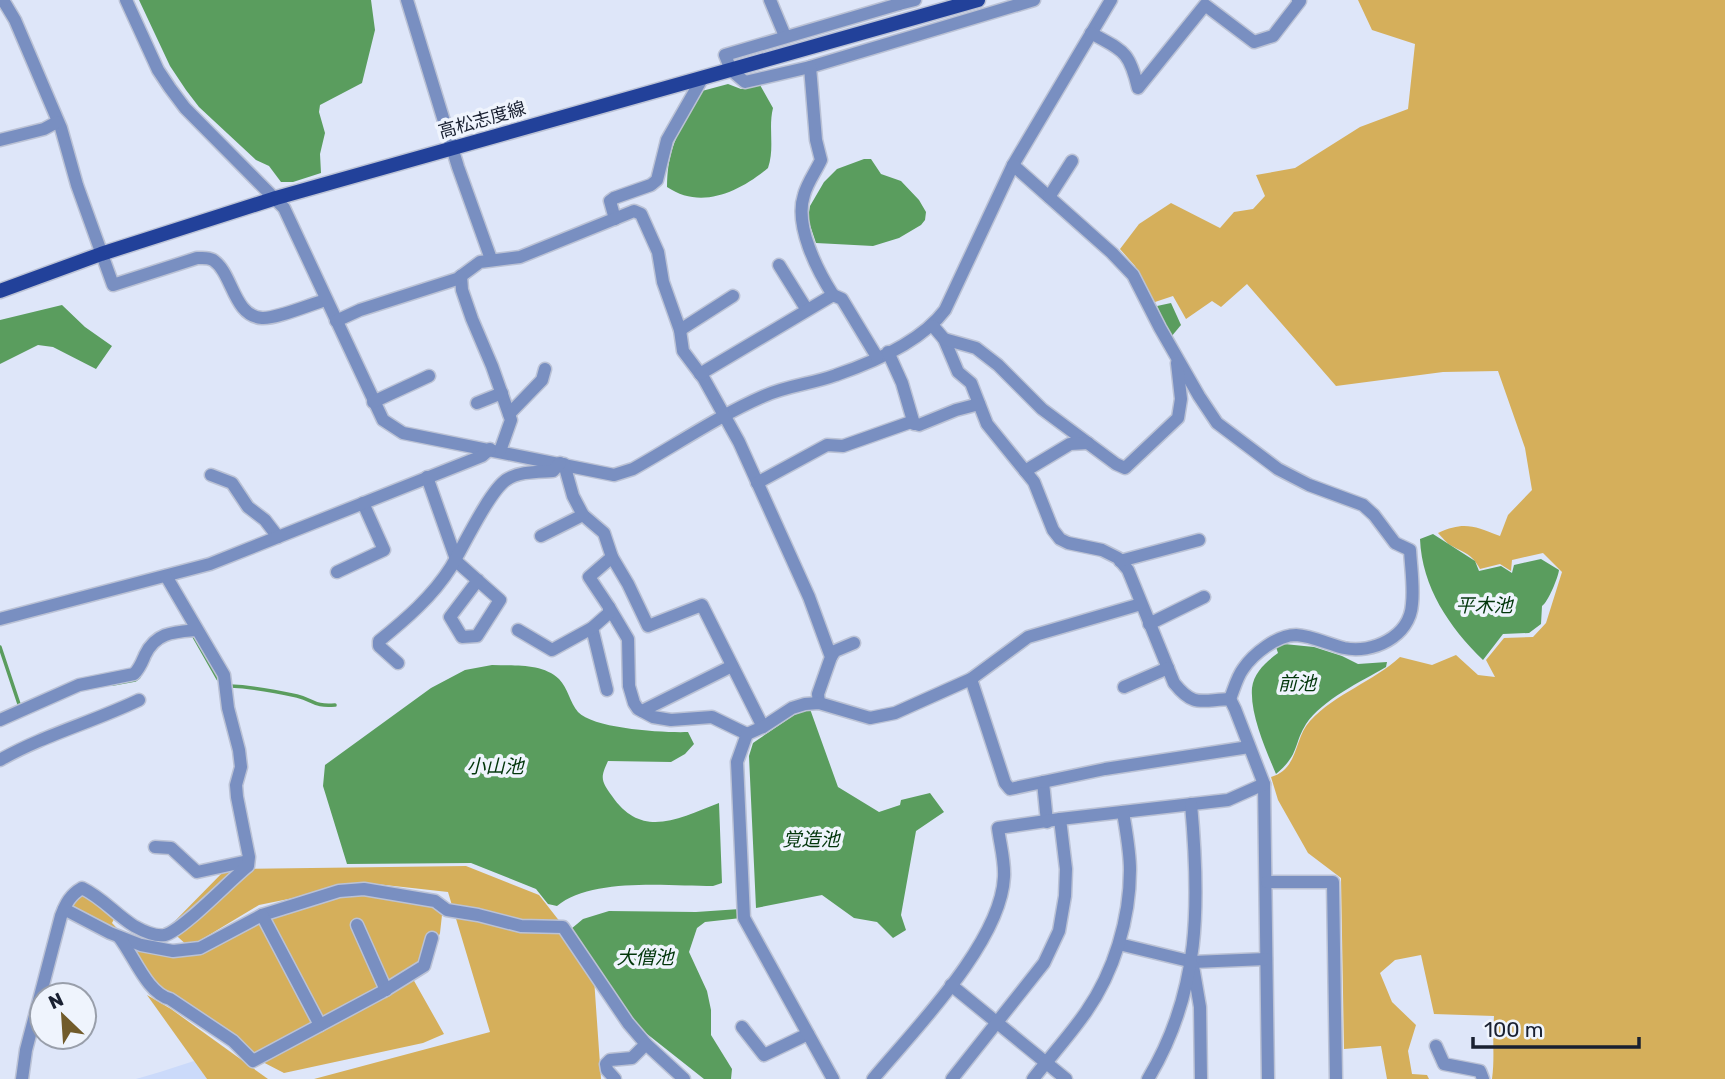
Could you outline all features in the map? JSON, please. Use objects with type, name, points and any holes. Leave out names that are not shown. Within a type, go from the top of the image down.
[{"type":"main road","name":"高松志度線","points":[[0,291],[101,254],[275,198],[978,0]]},
{"type":"street","points":[[3,0],[15,20],[57,122],[113,285],[197,258],[213,260],[245,310],[253,316],[264,318],[326,300]]},
{"type":"street","points":[[126,0],[158,69],[185,108],[284,208],[383,420],[403,433],[614,475],[633,469],[762,396],[791,385],[834,376],[883,355],[933,326],[945,310],[1013,166],[1111,0]]},
{"type":"street","points":[[407,0],[491,259]]},
{"type":"street","points":[[770,0],[785,36]]},
{"type":"street","points":[[915,0],[898,2],[725,55],[731,70],[745,82],[810,67],[1034,0]]},
{"type":"street","points":[[1090,33],[1124,51],[1133,66],[1138,88],[1207,2],[1254,42],[1273,36],[1300,1],[1298,0]]},
{"type":"street","points":[[810,67],[816,140],[821,160],[803,195],[801,216],[821,276],[833,295],[842,299],[902,383],[914,424]]},
{"type":"street","points":[[615,219],[610,201],[651,185],[657,180],[667,140],[703,77]]},
{"type":"street","points":[[0,140],[44,129],[57,122]]},
{"type":"street","points":[[1049,197],[1072,161]]},
{"type":"street","points":[[1013,166],[1112,253],[1133,275],[1176,356],[1217,423],[1278,469],[1308,485],[1363,505],[1395,543],[1410,550],[1412,607],[1406,624],[1388,642],[1358,650],[1296,635],[1284,637],[1274,642],[1241,671],[1230,699],[1264,784],[1268,1079]]},
{"type":"street","points":[[336,321],[360,310],[402,298],[460,276],[480,262],[520,257],[634,211],[641,214],[658,253],[663,282],[680,330],[683,351],[725,416],[809,597],[831,657]]},
{"type":"street","points":[[779,264],[807,310]]},
{"type":"street","points":[[0,620],[210,565],[495,450],[511,420],[472,319],[460,276]]},
{"type":"street","points":[[700,374],[833,295]]},
{"type":"street","points":[[680,330],[733,296]]},
{"type":"street","points":[[933,326],[944,339],[958,372],[971,383],[987,424],[1034,482],[1053,530],[1060,539],[1102,550],[1120,561],[1128,570],[1168,668],[1185,697],[1194,702],[1230,699]]},
{"type":"street","points":[[944,339],[976,348],[998,365],[1042,409],[1125,468],[1178,418],[1181,399],[1176,356]]},
{"type":"street","points":[[509,414],[542,380],[545,369]]},
{"type":"street","points":[[373,402],[429,376]]},
{"type":"street","points":[[477,403],[502,393]]},
{"type":"street","points":[[757,483],[827,445],[843,446],[911,422],[919,425],[979,404]]},
{"type":"street","points":[[1025,471],[1070,444],[1087,443]]},
{"type":"street","points":[[562,464],[583,515],[604,533],[612,558],[648,626],[702,605],[763,727]]},
{"type":"street","points":[[398,663],[379,646],[379,641],[424,601],[451,567],[495,490],[507,479],[528,472],[553,471],[562,464]]},
{"type":"street","points":[[211,475],[232,483],[248,507],[265,520],[278,537]]},
{"type":"street","points":[[427,477],[457,562],[478,580],[500,600],[477,636],[462,636],[450,617],[478,580]]},
{"type":"street","points":[[337,572],[357,570],[384,550],[363,503]]},
{"type":"street","points":[[541,536],[583,515]]},
{"type":"street","points":[[1120,561],[1199,540]]},
{"type":"street","points":[[612,558],[589,577],[628,639],[630,649],[627,668],[634,704],[653,717],[671,720],[712,717],[747,734]]},
{"type":"street","points":[[22,1079],[29,1038],[64,909],[73,893],[82,888],[107,902],[142,931],[166,935],[186,922],[248,866],[236,785],[241,767],[239,750],[228,708],[224,675],[166,576]]},
{"type":"street","points":[[1149,624],[1204,597]]},
{"type":"street","points":[[832,1079],[744,918],[737,762],[747,734],[792,708],[805,704],[819,703],[870,718],[895,713],[971,680],[1028,637],[1141,604]]},
{"type":"street","points":[[518,630],[552,650],[592,628],[609,613],[609,607]]},
{"type":"street","points":[[592,628],[607,690]]},
{"type":"street","points":[[0,720],[79,685],[134,674],[155,640],[164,634],[197,630]]},
{"type":"street","points":[[819,703],[818,694],[831,657],[835,651],[854,643]]},
{"type":"street","points":[[642,711],[732,666]]},
{"type":"street","points":[[1124,687],[1168,668]]},
{"type":"street","points":[[971,680],[1005,783],[1010,789],[1105,769],[1249,747]]},
{"type":"street","points":[[0,760],[29,744],[104,717],[139,700]]},
{"type":"street","points":[[1043,782],[1047,822]]},
{"type":"street","points":[[873,1079],[951,985],[993,923],[1004,876],[998,828],[1228,800],[1264,784]]},
{"type":"street","points":[[1191,804],[1197,872],[1192,962],[1200,1007],[1201,1079]]},
{"type":"street","points":[[1033,1079],[1086,1012],[1104,982],[1119,944],[1126,913],[1130,870],[1124,812]]},
{"type":"street","points":[[952,1079],[1044,962],[1059,931],[1066,869],[1060,819]]},
{"type":"street","points":[[155,848],[171,848],[197,872],[248,861]]},
{"type":"street","points":[[1267,882],[1333,882],[1336,1079]]},
{"type":"street","points":[[64,909],[119,937],[141,945],[173,951],[200,948],[262,915],[339,891],[364,889],[435,901],[447,910],[521,926],[563,927],[628,1023],[646,1044],[684,1079]]},
{"type":"street","points":[[262,915],[320,1025]]},
{"type":"street","points":[[357,925],[386,990]]},
{"type":"street","points":[[119,937],[152,988],[161,997],[170,999],[233,1041],[253,1061],[386,990],[424,965],[432,938]]},
{"type":"street","points":[[1119,944],[1192,962],[1266,959]]},
{"type":"street","points":[[1148,1079],[1170,1035],[1192,962]]},
{"type":"street","points":[[951,985],[1066,1079]]},
{"type":"street","points":[[742,1027],[764,1055],[808,1034]]},
{"type":"street","points":[[615,1079],[607,1070],[606,1064],[610,1060],[632,1058],[646,1044]]},
{"type":"street","points":[[1436,1046],[1444,1064],[1480,1071],[1483,1079]]},
{"type":"shaded area","points":[[1358,0],[1725,0],[1725,1079],[1492,1079],[1494,1016],[1434,1014],[1421,955],[1395,960],[1380,973],[1392,1002],[1416,1025],[1408,1051],[1412,1074],[1427,1075],[1429,1079],[1387,1079],[1381,1046],[1344,1049],[1341,878],[1308,853],[1278,800],[1271,777],[1287,767],[1305,728],[1320,711],[1400,657],[1432,665],[1456,655],[1478,675],[1495,677],[1486,660],[1504,638],[1533,637],[1546,623],[1562,572],[1543,553],[1512,560],[1511,571],[1500,564],[1480,569],[1471,557],[1448,544],[1438,533],[1455,527],[1469,526],[1500,536],[1508,515],[1532,490],[1525,448],[1498,371],[1443,372],[1336,386],[1247,284],[1221,307],[1212,301],[1186,319],[1173,296],[1152,303],[1135,266],[1120,249],[1139,224],[1171,203],[1220,228],[1234,212],[1253,209],[1265,196],[1256,175],[1295,168],[1360,127],[1408,109],[1415,44],[1372,30]]},
{"type":"shaded area","points":[[466,866],[539,895],[593,964],[601,1079],[314,1079],[490,1032],[448,892],[367,883],[259,905],[189,947],[168,928],[226,869]]},
{"type":"shaded area","points":[[84,890],[115,917],[112,923],[137,949],[175,955],[266,918],[363,891],[443,906],[440,933],[429,963],[413,979],[444,1034],[423,1043],[284,1073],[251,1056],[154,987],[135,951],[68,906]]},
{"type":"shaded area","points":[[147,995],[171,1009],[268,1079],[207,1079]]},
{"type":"shaded area","points":[[194,1061],[207,1079],[136,1079],[160,1072]]},
{"type":"water","points":[[139,0],[371,0],[375,30],[362,83],[320,105],[319,112],[325,133],[320,154],[321,173],[293,182],[281,182],[269,166],[256,160],[199,107],[170,66]]},
{"type":"water","points":[[728,84],[741,89],[760,85],[773,108],[768,168],[745,184],[719,195],[693,197],[680,194],[667,187],[668,166],[676,138],[702,91]]},
{"type":"water","points":[[871,159],[881,174],[901,181],[919,200],[926,212],[925,220],[899,238],[873,246],[816,243],[808,219],[810,206],[824,182],[837,169]]},
{"type":"water","points":[[1171,303],[1181,325],[1171,337],[1157,306]]},
{"type":"water","points":[[62,305],[85,327],[112,346],[96,369],[53,347],[38,345],[0,364],[0,320]]},
{"type":"water","name":"平木池","points":[[1433,534],[1475,561],[1479,571],[1501,566],[1512,573],[1514,565],[1541,559],[1559,570],[1552,590],[1542,606],[1541,624],[1529,633],[1503,634],[1483,660],[1459,634],[1432,590],[1422,557],[1420,539]]},
{"type":"water","name":"前池","points":[[1284,644],[1314,647],[1358,664],[1387,662],[1386,667],[1343,692],[1313,715],[1302,731],[1289,761],[1276,774],[1256,721],[1252,688],[1258,672],[1278,653],[1276,647]]},
{"type":"water","name":"小山池","points":[[492,665],[527,666],[552,674],[562,683],[578,712],[586,718],[647,731],[688,732],[694,744],[685,754],[671,762],[608,761],[603,779],[608,791],[624,810],[648,822],[675,819],[719,803],[722,883],[713,886],[610,887],[572,897],[557,906],[548,904],[536,889],[471,863],[347,864],[323,786],[325,765],[431,688],[465,670]]},
{"type":"water","name":"覚造池","points":[[810,709],[838,787],[879,812],[900,805],[901,800],[930,793],[944,812],[916,831],[901,915],[906,930],[893,938],[877,922],[854,918],[822,895],[756,908],[749,756],[753,743],[794,715]]},
{"type":"water","name":"大僧池","points":[[740,909],[741,918],[705,922],[697,928],[689,952],[707,991],[711,1010],[711,1035],[732,1069],[731,1079],[704,1079],[637,1026],[571,929],[583,919],[609,911],[696,912]]},
{"type":"waterway","points":[[193,635],[218,679]]},
{"type":"waterway","points":[[0,647],[20,707]]},
{"type":"waterway","points":[[113,684],[139,677]]},
{"type":"waterway","points":[[230,686],[272,691],[318,704],[335,705]]}]
